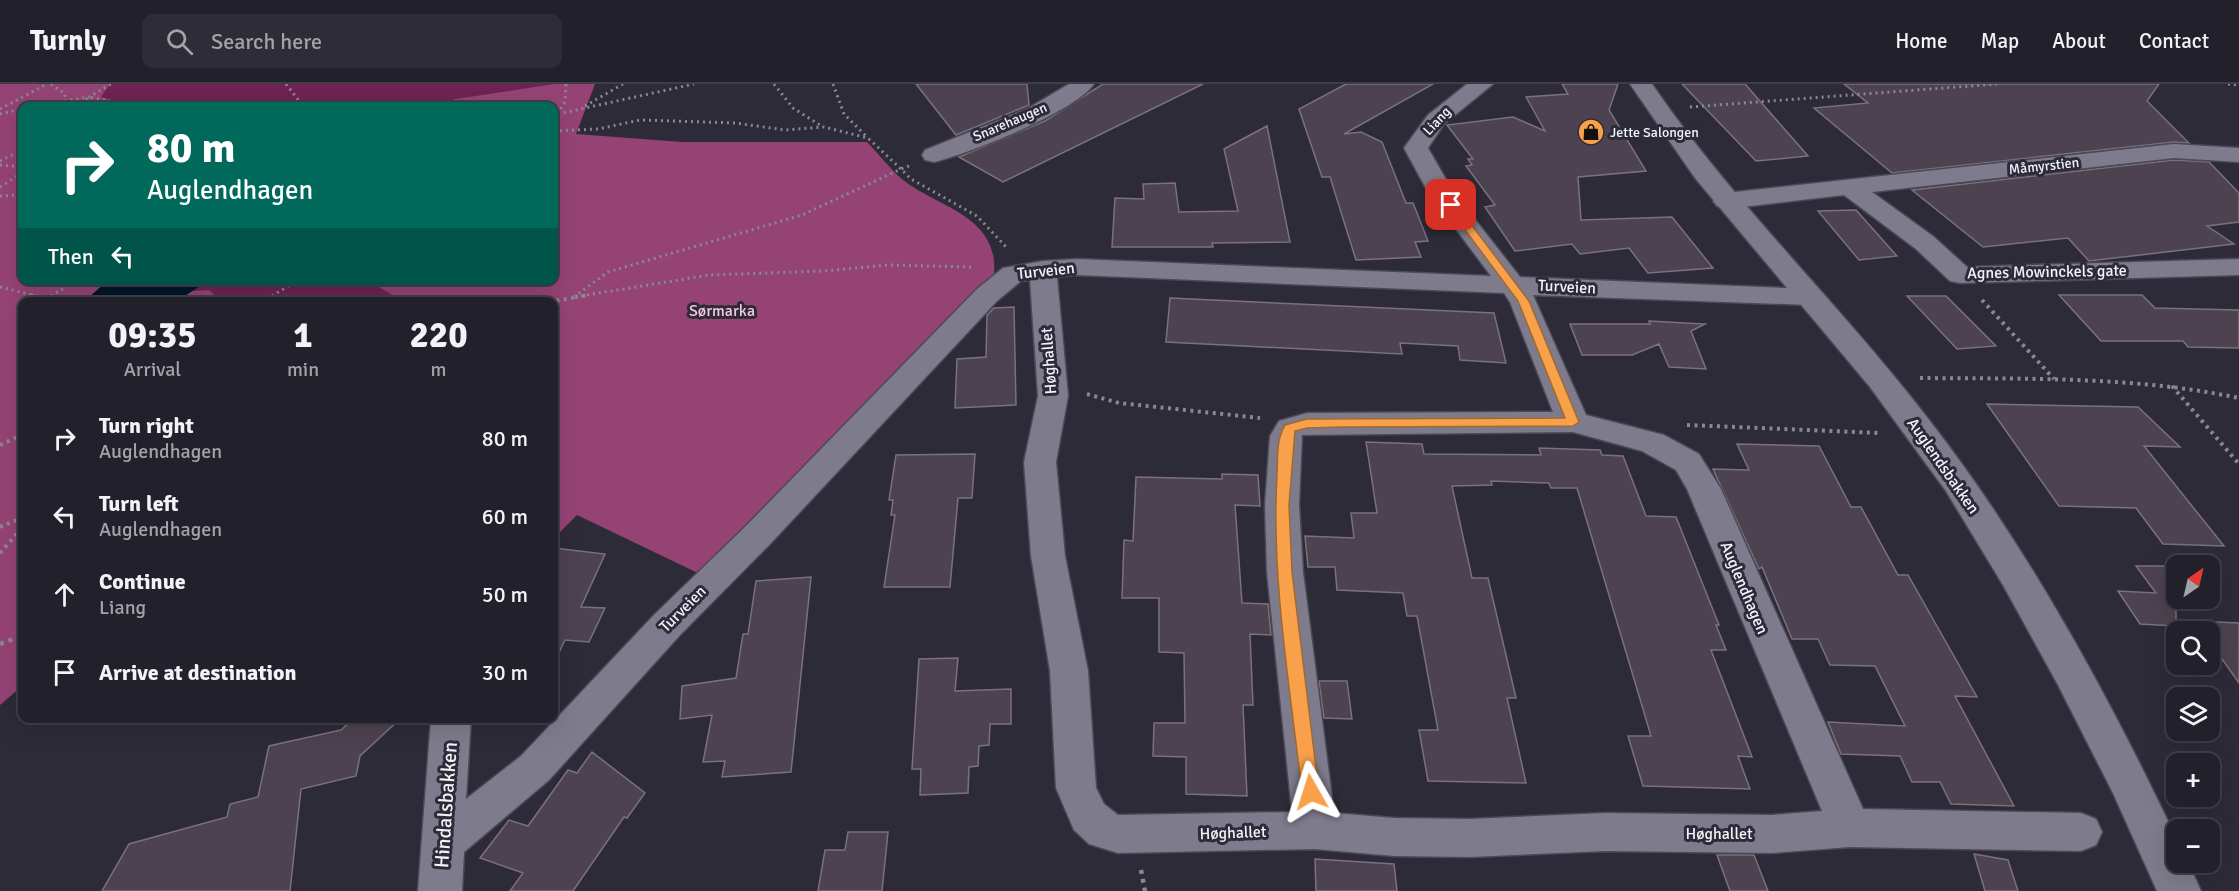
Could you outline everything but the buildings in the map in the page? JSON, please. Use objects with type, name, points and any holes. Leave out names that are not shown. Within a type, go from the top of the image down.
[{"type":"street","name":"Snarehaugen","points":[[934,155],[1048,106],[1076,92],[1083,84]]},
{"type":"street","name":"Liang","points":[[1482,84],[1445,111],[1426,130],[1416,148],[1441,192],[1480,245],[1514,285]]},
{"type":"street","name":"Auglendsbakken","points":[[1649,97],[1726,201],[1915,423],[1959,486],[2036,610],[2115,754],[2180,891]]},
{"type":"street","name":"Måmyrstien","points":[[1726,201],[2174,151],[2239,155]]},
{"type":"street","name":"Agnes Mowinckels gate","points":[[1849,188],[1925,243],[1960,274],[2239,267]]},
{"type":"street","name":"Turveien","points":[[445,842],[535,768],[667,625],[759,534],[1004,279],[1034,270],[1077,267],[1810,297]]},
{"type":"street","name":"Høghallet","points":[[1034,270],[1053,396],[1040,462],[1047,545],[1069,671],[1076,788],[1089,817],[1104,831],[1118,834],[1209,834],[1315,830],[1394,837],[1469,838],[1606,832],[1772,834],[1850,828],[2081,832]]},
{"type":"street","points":[[1514,285],[1524,301],[1573,422]]},
{"type":"street","name":"Auglendhagen","points":[[1307,423],[1573,422],[1640,438],[1666,448],[1688,462],[1704,489],[1762,631],[1850,828]]},
{"type":"street","points":[[1307,423],[1290,428],[1286,436],[1282,505],[1285,572],[1315,830]]},
{"type":"street","name":"Hindalsbakken","points":[[440,891],[445,842],[451,723]]},
{"type":"path","points":[[0,109],[49,84],[65,94],[64,101]]},
{"type":"path","points":[[82,102],[111,84]]},
{"type":"path","points":[[286,84],[300,102]]},
{"type":"path","points":[[558,114],[564,102],[566,84]]},
{"type":"path","points":[[582,108],[623,84]]},
{"type":"path","points":[[558,114],[694,84]]},
{"type":"path","points":[[774,84],[793,108],[824,127],[868,138]]},
{"type":"path","points":[[832,84],[838,107],[848,121],[911,179],[977,216],[1034,270]]},
{"type":"path","points":[[1649,97],[1997,84]]},
{"type":"path","points":[[2228,84],[2239,85]]},
{"type":"path","points":[[58,102],[89,97],[120,102]]},
{"type":"path","points":[[0,114],[18,110]]},
{"type":"path","points":[[558,131],[598,129],[640,120],[735,123],[785,130],[824,127]]},
{"type":"path","points":[[0,163],[18,152]]},
{"type":"path","points":[[572,298],[608,272],[802,215],[934,155]]},
{"type":"path","points":[[0,163],[18,165]]},
{"type":"path","points":[[0,187],[18,175]]},
{"type":"path","points":[[0,196],[18,195]]},
{"type":"path","points":[[558,300],[709,275],[824,272],[888,265],[928,268],[997,266],[1034,270]]},
{"type":"path","points":[[1960,274],[2054,380]]},
{"type":"path","points":[[49,297],[69,285]]},
{"type":"path","points":[[271,297],[290,285]]},
{"type":"path","points":[[0,287],[43,297]]},
{"type":"path","points":[[1049,359],[1090,396],[1119,403],[1307,423]]},
{"type":"path","points":[[1878,377],[2054,380],[2193,387],[2239,398]]},
{"type":"path","points":[[2172,386],[2239,464]]},
{"type":"path","points":[[1640,438],[1692,423],[1887,433]]},
{"type":"path","points":[[0,445],[18,437]]},
{"type":"path","points":[[0,527],[18,520]]},
{"type":"path","points":[[0,553],[18,533]]},
{"type":"path","points":[[0,644],[18,637]]},
{"type":"shaded area","points":[[110,84],[554,84],[446,102],[118,102],[100,97]]},
{"type":"shaded area","points":[[202,285],[376,285],[395,297],[217,297],[209,290],[192,291]]},
{"type":"green space","points":[[0,84],[110,84],[101,97],[119,102],[18,102],[18,285],[103,285],[89,297],[18,297],[18,689],[0,705]]},
{"type":"green space","name":"Sørmarka","points":[[554,84],[595,84],[576,134],[682,142],[867,142],[903,180],[977,226],[987,239],[993,254],[994,274],[702,575],[577,515],[558,534],[558,297],[395,297],[376,285],[558,285],[558,102],[446,102]]},
{"type":"green space","points":[[209,290],[217,297],[183,297],[192,291]]},
{"type":"water","points":[[103,285],[202,285],[183,297],[89,297]]},
{"type":"place","name":"Jette Salongen","points":[[1591,132]]},
{"type":"route","points":[[1311,792],[1285,572],[1282,505],[1286,436],[1290,428],[1307,423],[1344,422],[1573,422],[1524,301],[1451,205]]}]
